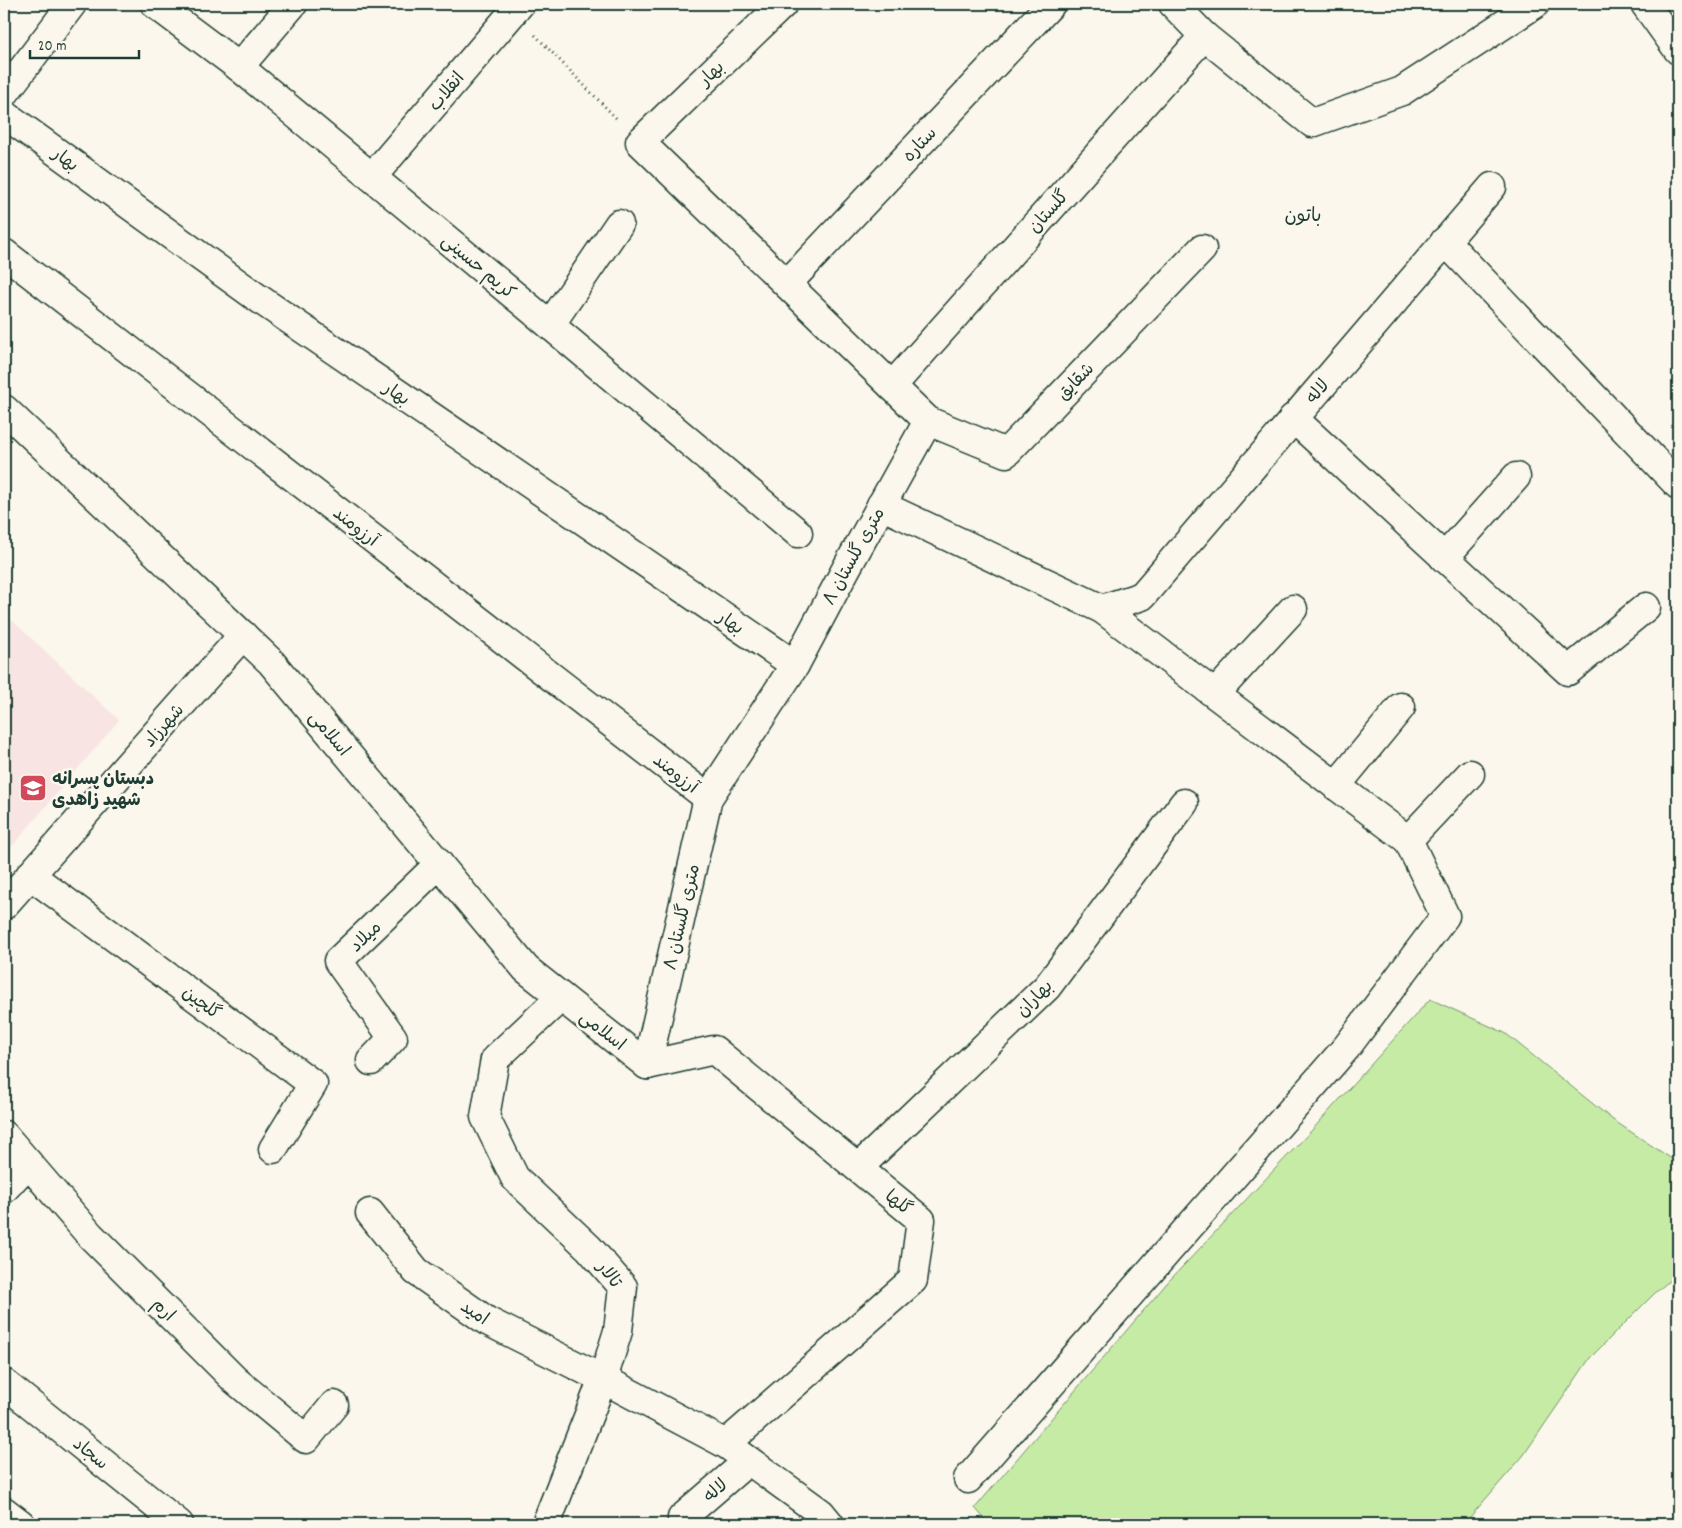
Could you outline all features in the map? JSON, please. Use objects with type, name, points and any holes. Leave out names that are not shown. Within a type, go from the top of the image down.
[{"type":"street","points":[[4,94],[72,4]]},
{"type":"street","name":"کریم حسینی","points":[[155,4],[239,67],[550,324],[798,533]]},
{"type":"street","points":[[239,67],[293,4]]},
{"type":"street","name":"بهار","points":[[640,142],[783,4]]},
{"type":"street","name":"ستاره","points":[[787,284],[1051,4]]},
{"type":"street","points":[[1173,4],[1204,36],[1312,123],[1402,91],[1536,4]]},
{"type":"street","points":[[1645,4],[1678,50]]},
{"type":"street","name":"انقلاب","points":[[372,177],[516,8]]},
{"type":"street","name":"گلستان","points":[[892,386],[1204,36]]},
{"type":"street","name":"بهار","points":[[4,114],[255,296],[794,665]]},
{"type":"street","points":[[640,142],[928,420]]},
{"type":"street","name":"لاله","points":[[1102,609],[1142,596],[1492,187]]},
{"type":"street","points":[[550,324],[619,224]]},
{"type":"street","points":[[1445,241],[1678,485]]},
{"type":"street","name":"شقایق","points":[[928,420],[1006,452],[1202,249]]},
{"type":"street","name":"آرزومند","points":[[4,253],[708,798]]},
{"type":"street","name":"اسلامی","points":[[4,409],[271,662],[526,969],[647,1065]]},
{"type":"street","points":[[1294,418],[1568,672],[1646,608]]},
{"type":"street","name":"۸ متری گلستان","points":[[647,1065],[708,798],[794,665],[928,420]]},
{"type":"street","points":[[1444,558],[1516,477]]},
{"type":"street","points":[[881,505],[1102,609],[1408,840],[1444,916],[1346,1048],[968,1479]]},
{"type":"street","points":[[1215,694],[1293,609]]},
{"type":"street","name":"شهرزاد","points":[[4,905],[243,635]]},
{"type":"street","points":[[1336,786],[1401,707]]},
{"type":"street","points":[[1408,840],[1470,774]]},
{"type":"street","name":"بهاران","points":[[858,1168],[1048,987],[1184,803]]},
{"type":"street","name":"میلاد","points":[[371,1061],[394,1038],[338,962],[439,864]]},
{"type":"street","name":"گلچین","points":[[30,875],[313,1084],[273,1149]]},
{"type":"street","name":"تالار","points":[[561,997],[495,1059],[485,1117],[515,1178],[589,1248],[623,1287],[618,1331],[603,1379]]},
{"type":"street","name":"گلها","points":[[647,1065],[714,1050],[921,1220],[913,1280],[726,1444]]},
{"type":"street","name":"ارم","points":[[4,1134],[90,1235],[235,1380],[306,1439],[334,1405]]},
{"type":"street","points":[[4,1189],[28,1163]]},
{"type":"street","name":"امید","points":[[370,1213],[416,1271],[487,1322],[603,1379]]},
{"type":"street","points":[[546,1524],[603,1379],[726,1444],[822,1513],[830,1524]]},
{"type":"street","name":"سجاد","points":[[4,1382],[179,1524]]},
{"type":"street","name":"لاله","points":[[682,1518],[748,1461]]},
{"type":"street","points":[[4,1511],[21,1524]]},
{"type":"path","points":[[516,8],[640,142]]},
{"type":"shaded area","name":"دبستان پسرانه شهید زاهدی","points":[[4,613],[119,720],[4,856]]},
{"type":"green space","points":[[1430,999],[1505,1033],[1613,1120],[1678,1163],[1678,1273],[1654,1294],[1590,1358],[1523,1456],[1464,1524],[989,1524],[975,1508],[1167,1283],[1312,1130]]},
{"type":"place","name":"دبستان پسرانه شهید زاهدی","points":[[33,788]]},
{"type":"district","name":"باتون","points":[[1303,214]]}]
